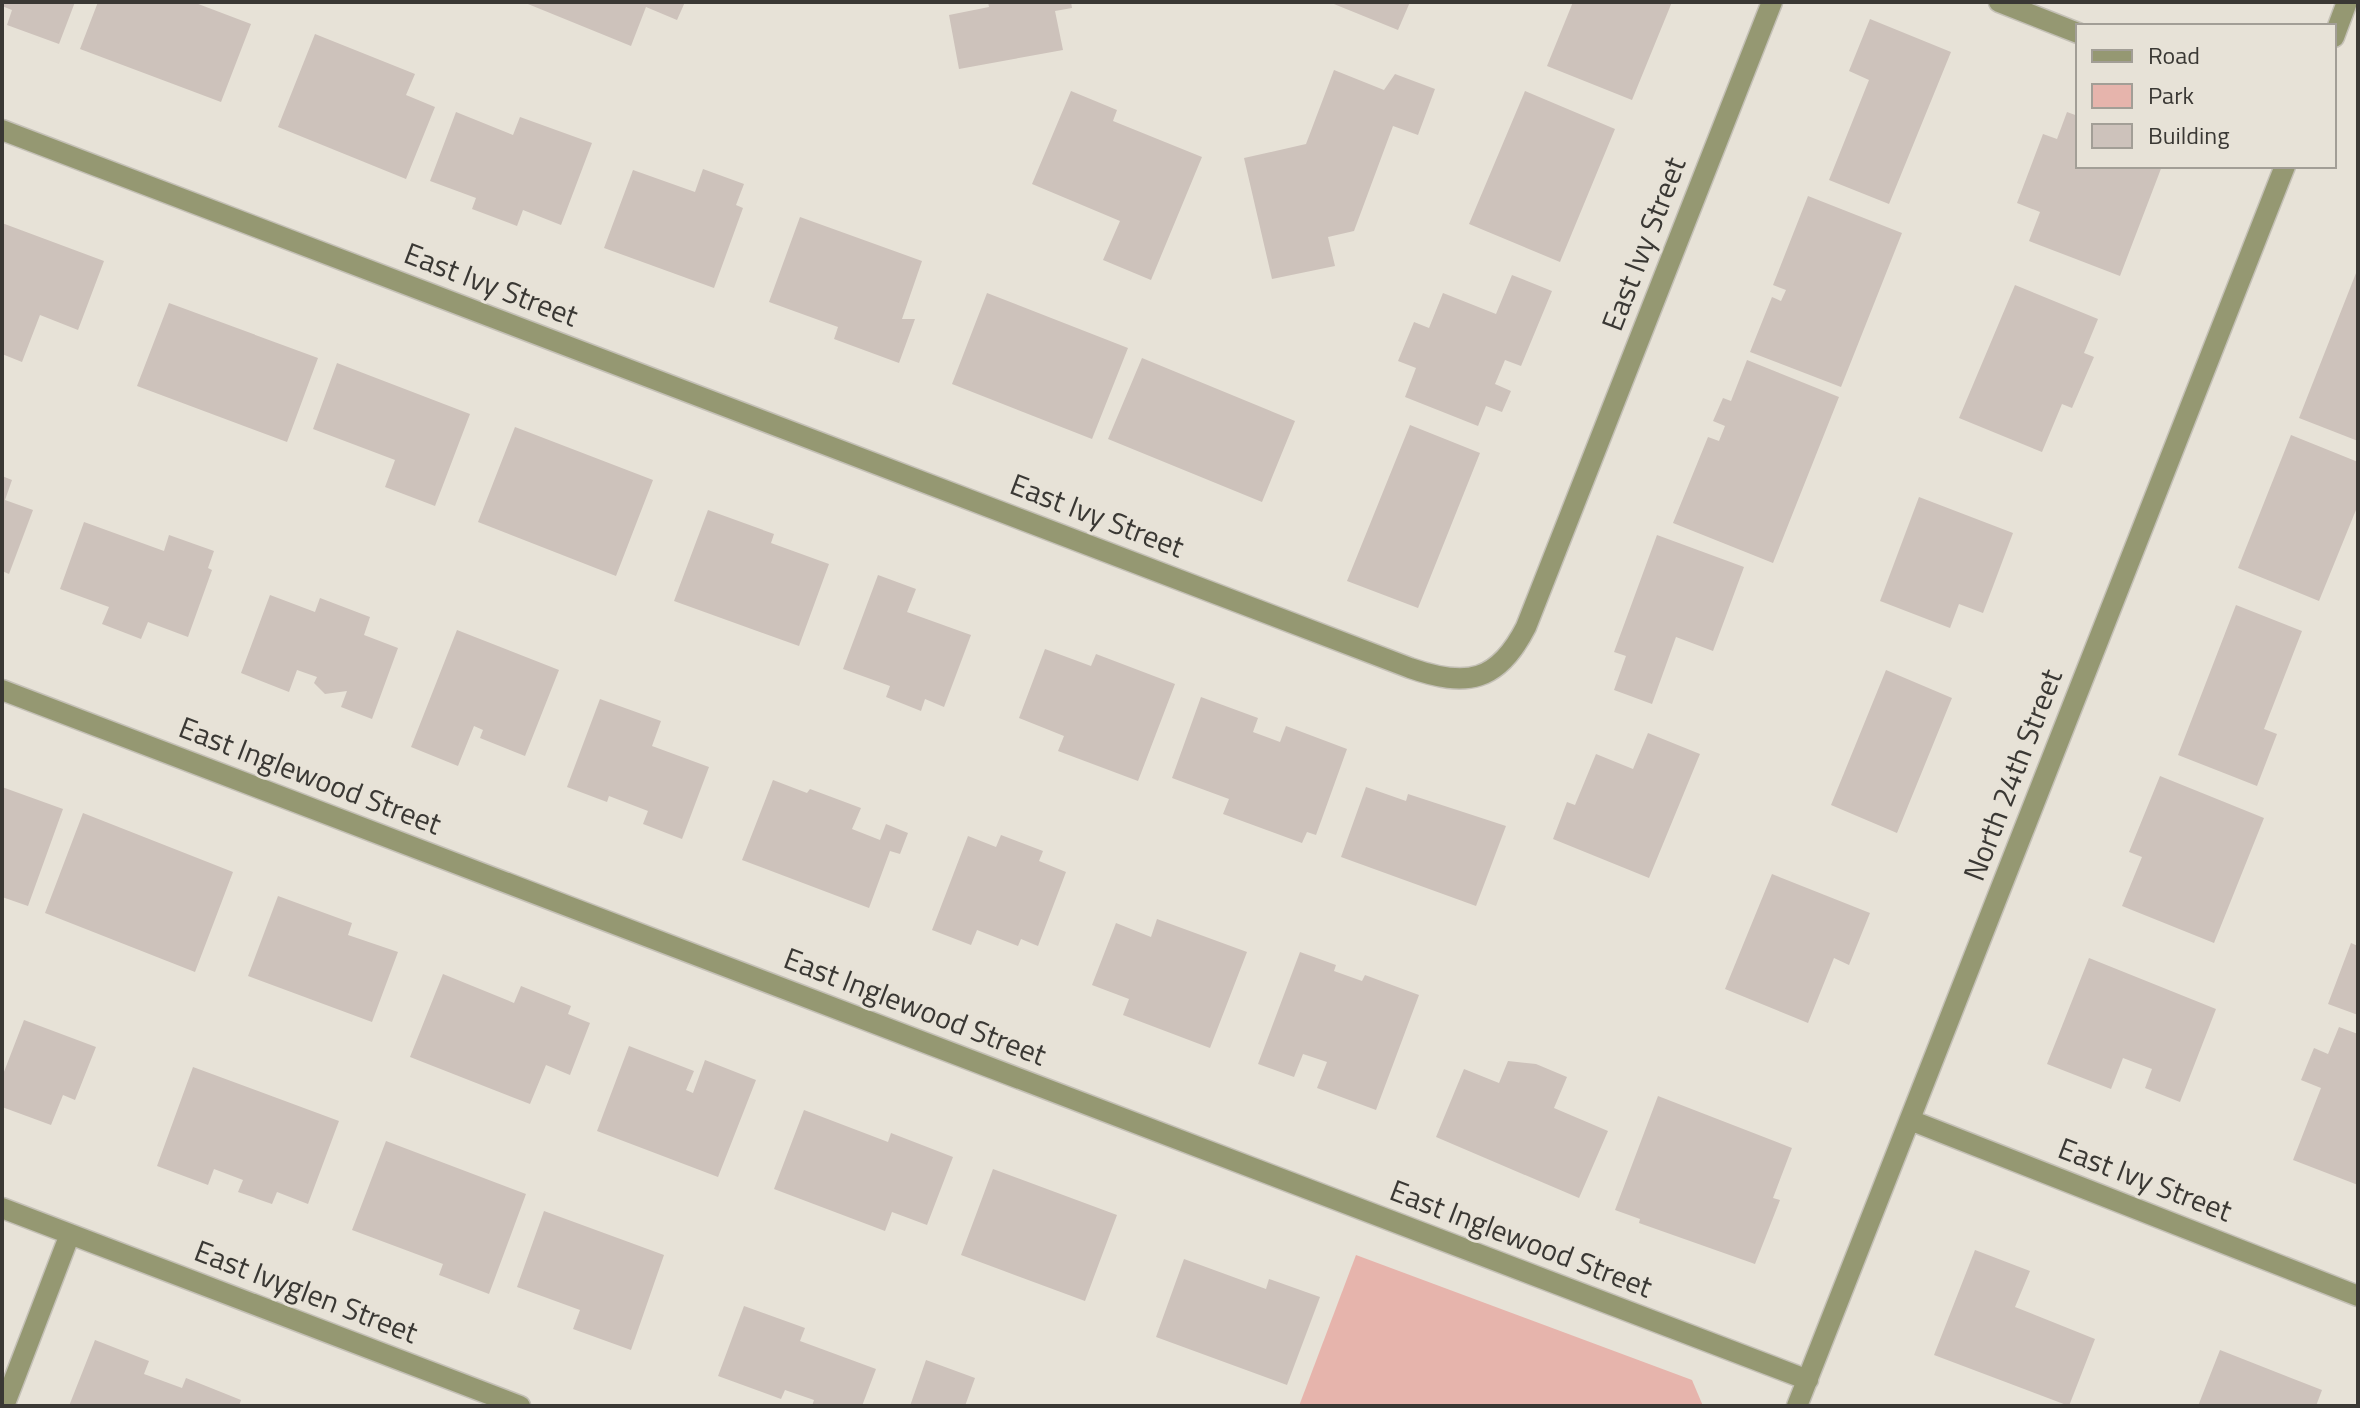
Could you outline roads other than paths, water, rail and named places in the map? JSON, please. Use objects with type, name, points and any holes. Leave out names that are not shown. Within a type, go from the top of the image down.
[{"type":"street","name":"East Ivy Street","points":[[2,130],[1410,668],[1457,680],[1479,678],[1499,666],[1516,647],[1526,627],[1772,2]]},
{"type":"street","points":[[1999,2],[2076,32]]},
{"type":"street","points":[[2336,32],[2347,2]]},
{"type":"street","name":"North 24th Street","points":[[1797,1406],[2284,168]]},
{"type":"street","name":"East Inglewood Street","points":[[2,690],[1808,1380]]},
{"type":"street","name":"East Ivy Street","points":[[1910,1120],[2358,1296]]},
{"type":"street","name":"East Ivyglen Street","points":[[2,1208],[520,1406]]},
{"type":"street","points":[[4,1406],[70,1234]]}]
